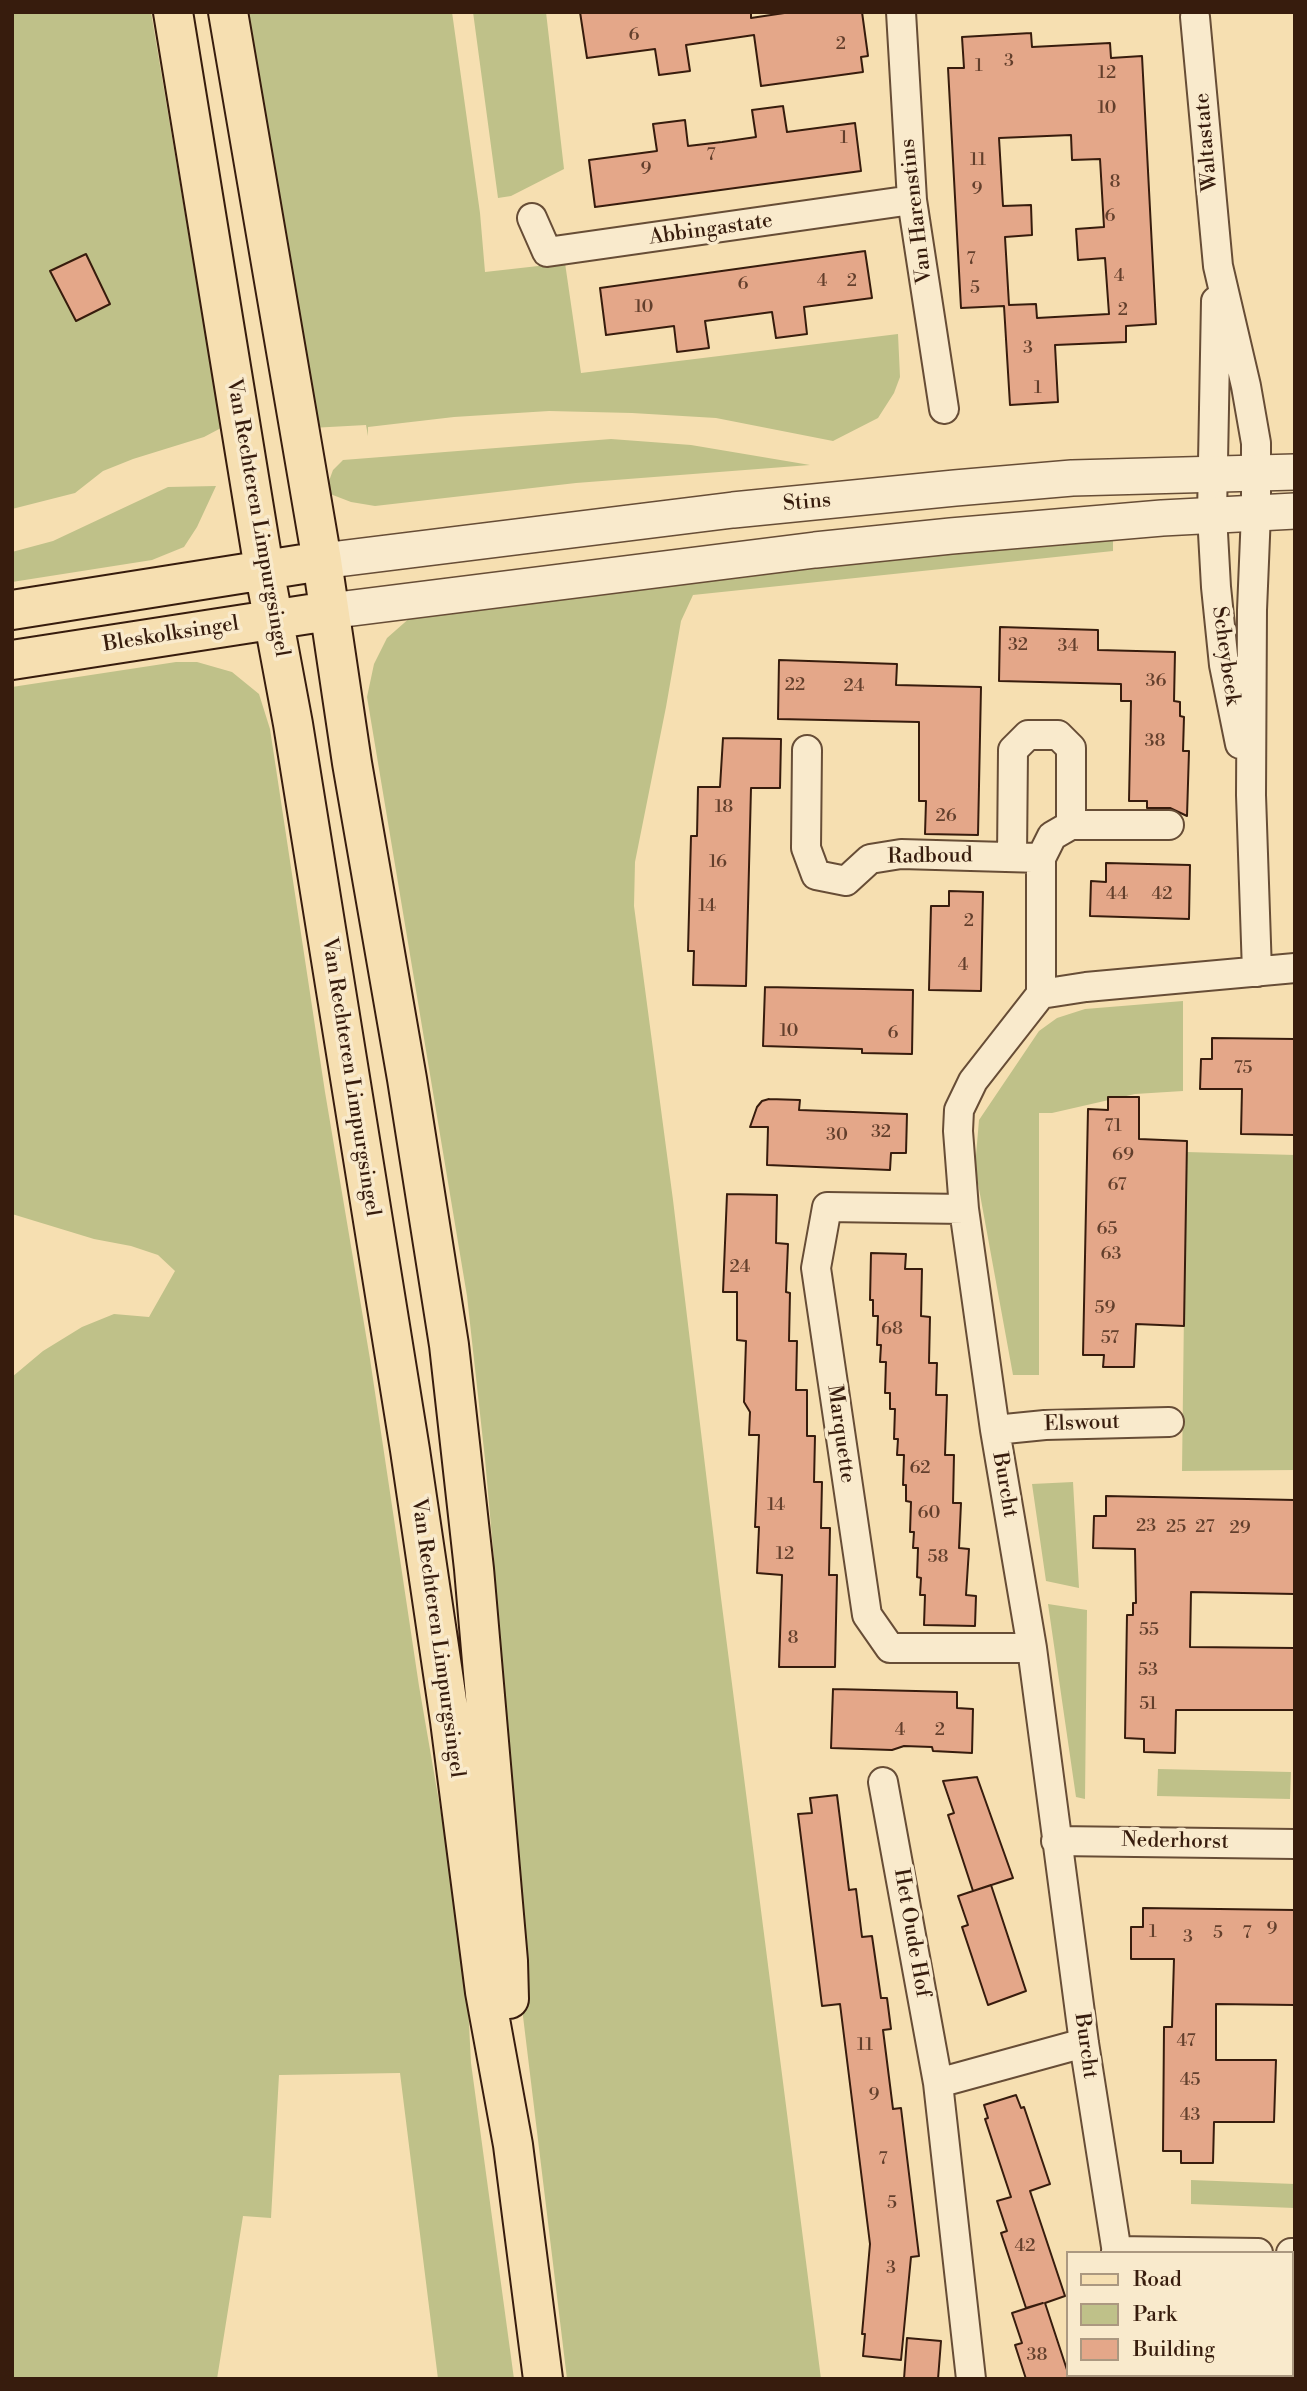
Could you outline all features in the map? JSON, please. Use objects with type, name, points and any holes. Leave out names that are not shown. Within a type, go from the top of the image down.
[{"type":"main road","name":"Van Rechteren Limpurgsingel","points":[[173,12],[410,1450],[450,1721],[485,1992],[513,2145],[543,2379]]},
{"type":"main road","name":"Van Rechteren Limpurgsingel","points":[[228,12],[322,561],[352,763],[407,1079],[449,1345],[474,1569],[508,1961],[513,2145]]},
{"type":"main road","points":[[12,610],[322,561]]},
{"type":"main road","name":"Bleskolksingel","points":[[12,660],[329,611]]},
{"type":"street","name":"Van Harenstins","points":[[901,12],[912,200],[944,409]]},
{"type":"street","name":"Waltastate","points":[[1192,14],[1218,266],[1256,443],[1256,513]]},
{"type":"street","name":"Abbingastate","points":[[533,218],[547,252],[912,200]]},
{"type":"street","name":"Waltastate","points":[[1212,515],[1214,325],[1218,266]]},
{"type":"street","name":"Stins","points":[[322,561],[733,510],[1072,478],[1295,472]]},
{"type":"street","points":[[329,611],[951,536],[1295,511]]},
{"type":"street","name":"Scheybeek","points":[[1256,513],[1252,610],[1251,795],[1257,972]]},
{"type":"street","name":"Scheybeek","points":[[1212,515],[1224,665],[1251,795]]},
{"type":"street","points":[[1012,857],[1013,750],[1028,735],[1058,735],[1071,748],[1071,825]]},
{"type":"street","name":"Radboud","points":[[807,750],[806,848],[816,875],[846,881],[870,859],[901,854],[1041,858]]},
{"type":"street","points":[[1169,825],[1071,825],[1052,836],[1041,858],[1041,993],[1295,968]]},
{"type":"street","name":"Burcht","points":[[1041,993],[974,1082],[959,1110],[958,1131],[964,1209],[995,1430],[1032,1648],[1084,2043],[1116,2251]]},
{"type":"street","name":"Marquette","points":[[964,1209],[828,1207],[816,1268],[867,1615],[890,1648],[1032,1648]]},
{"type":"street","name":"Elswout","points":[[995,1430],[1045,1425],[1169,1422]]},
{"type":"street","name":"Het Oude Hof","points":[[883,1782],[938,2083],[971,2379]]},
{"type":"street","name":"Nederhorst","points":[[1056,1841],[1295,1844]]},
{"type":"street","points":[[938,2083],[1084,2043]]},
{"type":"green space","points":[[12,12],[151,12],[221,428],[204,437],[103,471],[75,493],[12,509]]},
{"type":"green space","points":[[243,12],[452,12],[480,213],[485,272],[565,263],[581,373],[898,334],[900,377],[894,393],[878,418],[833,441],[716,418],[632,413],[549,411],[454,417],[368,427],[368,436],[366,425],[311,428]]},
{"type":"green space","points":[[473,12],[546,12],[564,169],[511,196],[498,198]]},
{"type":"green space","points":[[611,439],[691,445],[810,465],[576,483],[375,506],[351,502],[325,492],[333,470],[343,460]]},
{"type":"green space","points":[[216,486],[197,527],[184,547],[152,560],[12,582],[12,552],[53,541],[168,487]]},
{"type":"green space","points":[[1113,534],[1113,551],[693,595],[681,621],[635,862],[634,906],[821,2379],[567,2379],[514,1942],[496,1722],[494,1560],[467,1296],[367,697],[374,664],[387,638],[412,616],[434,608]]},
{"type":"green space","points":[[176,662],[197,662],[232,672],[259,694],[270,729],[419,1686],[452,1877],[468,2005],[471,2063],[514,2379],[438,2379],[400,2073],[279,2075],[271,2218],[243,2216],[217,2379],[12,2379],[12,1377],[43,1351],[82,1327],[114,1314],[149,1317],[175,1271],[158,1255],[12,1214],[12,687]]},
{"type":"green space","points":[[1183,1001],[1183,1091],[1135,1094],[1052,1113],[1039,1113],[1039,1375],[1013,1375],[975,1167],[979,1120],[1039,1031],[1057,1018],[1085,1009]]},
{"type":"green space","points":[[1186,1152],[1295,1155],[1295,1470],[1182,1471]]},
{"type":"green space","points":[[1073,1482],[1079,1588],[1046,1581],[1032,1484]]},
{"type":"green space","points":[[1048,1604],[1087,1610],[1085,1799],[1076,1797]]},
{"type":"green space","points":[[1158,1769],[1291,1772],[1290,1799],[1157,1796]]},
{"type":"green space","points":[[1191,2180],[1295,2184],[1295,2208],[1191,2204]]},
{"type":"building","points":[[580,12],[751,12],[751,18],[791,12],[862,12],[868,56],[861,57],[863,72],[761,86],[754,35],[686,45],[690,71],[659,75],[655,49],[587,58]]},
{"type":"building","points":[[1031,33],[1032,47],[1110,43],[1111,58],[1142,56],[1156,324],[1126,326],[1126,342],[1055,345],[1058,402],[1010,405],[1004,306],[961,308],[948,68],[964,68],[962,37]],"holes":[[[1071,135],[1072,160],[1100,159],[1104,227],[1076,229],[1078,260],[1105,258],[1109,314],[1037,318],[1036,304],[1009,305],[1005,237],[1032,235],[1031,205],[1003,206],[999,138]]]},
{"type":"building","points":[[783,106],[787,132],[855,123],[861,171],[595,207],[589,160],[657,151],[653,124],[685,120],[688,146],[722,142],[756,137],[752,110]]},
{"type":"building","points":[[865,251],[872,298],[804,307],[807,334],[776,338],[772,312],[705,321],[709,348],[677,352],[674,326],[606,335],[600,288]]},
{"type":"building","points":[[86,254],[110,304],[76,321],[50,271]]},
{"type":"building","points":[[1000,627],[1098,630],[1098,650],[1175,652],[1174,701],[1180,702],[1180,716],[1184,717],[1183,751],[1189,751],[1187,816],[1170,808],[1147,808],[1147,801],[1129,801],[1131,701],[1121,701],[1121,684],[999,681]]},
{"type":"building","points":[[779,660],[897,664],[896,685],[981,687],[978,835],[925,834],[926,801],[919,801],[919,722],[778,719]]},
{"type":"building","points":[[723,738],[781,739],[780,788],[751,788],[746,986],[693,985],[694,951],[688,951],[691,836],[697,836],[698,787],[720,787]]},
{"type":"building","points":[[1106,863],[1190,865],[1189,919],[1090,916],[1091,881],[1106,882]]},
{"type":"building","points":[[949,891],[983,892],[981,991],[929,990],[931,906],[949,906]]},
{"type":"building","points":[[765,987],[913,990],[912,1054],[862,1053],[862,1049],[763,1046]]},
{"type":"building","points":[[1212,1038],[1295,1039],[1295,1135],[1241,1134],[1242,1089],[1200,1089],[1201,1059],[1212,1059]]},
{"type":"building","points":[[1108,1097],[1139,1097],[1139,1139],[1187,1141],[1184,1326],[1136,1324],[1134,1367],[1103,1367],[1104,1355],[1083,1355],[1088,1109],[1108,1110]]},
{"type":"building","points":[[800,1100],[799,1110],[907,1114],[906,1153],[891,1153],[890,1170],[767,1165],[768,1127],[750,1127],[757,1107],[762,1101]]},
{"type":"building","points":[[727,1194],[777,1195],[776,1243],[788,1244],[786,1292],[790,1293],[789,1341],[797,1341],[796,1390],[807,1390],[807,1436],[815,1436],[814,1482],[822,1482],[821,1528],[830,1528],[829,1575],[837,1575],[835,1667],[779,1667],[782,1575],[757,1573],[759,1527],[755,1527],[759,1435],[749,1435],[750,1412],[744,1402],[746,1341],[737,1340],[737,1292],[723,1292]]},
{"type":"building","points":[[871,1253],[906,1254],[905,1269],[922,1269],[921,1316],[930,1317],[929,1363],[937,1363],[936,1395],[947,1395],[945,1455],[954,1455],[953,1503],[961,1503],[959,1548],[969,1549],[966,1595],[976,1596],[975,1626],[924,1625],[925,1595],[920,1595],[921,1578],[917,1577],[918,1548],[913,1548],[914,1532],[910,1532],[911,1502],[906,1501],[906,1485],[903,1485],[904,1455],[897,1455],[898,1439],[894,1439],[895,1409],[890,1409],[890,1393],[885,1393],[886,1362],[880,1362],[881,1345],[877,1345],[878,1316],[873,1316],[873,1300],[870,1300]]},
{"type":"building","points":[[1106,1496],[1295,1500],[1295,1594],[1191,1592],[1190,1647],[1295,1648],[1295,1710],[1176,1710],[1175,1753],[1144,1752],[1144,1739],[1125,1738],[1127,1615],[1133,1615],[1133,1603],[1136,1603],[1135,1549],[1093,1548],[1094,1516],[1106,1516]]},
{"type":"building","points":[[833,1689],[957,1692],[957,1708],[973,1709],[972,1753],[904,1746],[892,1750],[831,1748]]},
{"type":"building","points":[[977,1777],[1013,1878],[973,1891],[948,1815],[954,1813],[943,1781]]},
{"type":"building","points":[[837,1795],[849,1890],[856,1889],[862,1937],[872,1936],[881,1998],[887,1998],[891,2029],[883,2030],[893,2109],[901,2108],[919,2256],[911,2257],[901,2360],[863,2356],[865,2334],[862,2334],[870,2244],[840,2004],[822,2006],[798,1814],[812,1813],[810,1798]]},
{"type":"building","points":[[991,1885],[1026,1991],[988,2005],[962,1927],[968,1925],[958,1896]]},
{"type":"building","points":[[1143,1908],[1295,1910],[1295,2005],[1216,2004],[1216,2060],[1276,2060],[1274,2122],[1214,2122],[1213,2163],[1181,2163],[1181,2151],[1163,2151],[1164,2027],[1172,2027],[1174,1959],[1131,1959],[1131,1927],[1143,1927]]},
{"type":"building","points":[[1016,2095],[1021,2108],[1024,2107],[1050,2184],[1030,2191],[1065,2296],[1045,2303],[1066,2367],[1066,2377],[1070,2379],[1026,2379],[1015,2345],[1022,2343],[1012,2313],[1043,2303],[1026,2308],[1001,2233],[1007,2231],[997,2201],[1011,2197],[985,2119],[988,2118],[984,2105]]},
{"type":"building","points":[[907,2338],[941,2341],[938,2379],[904,2379]]}]
